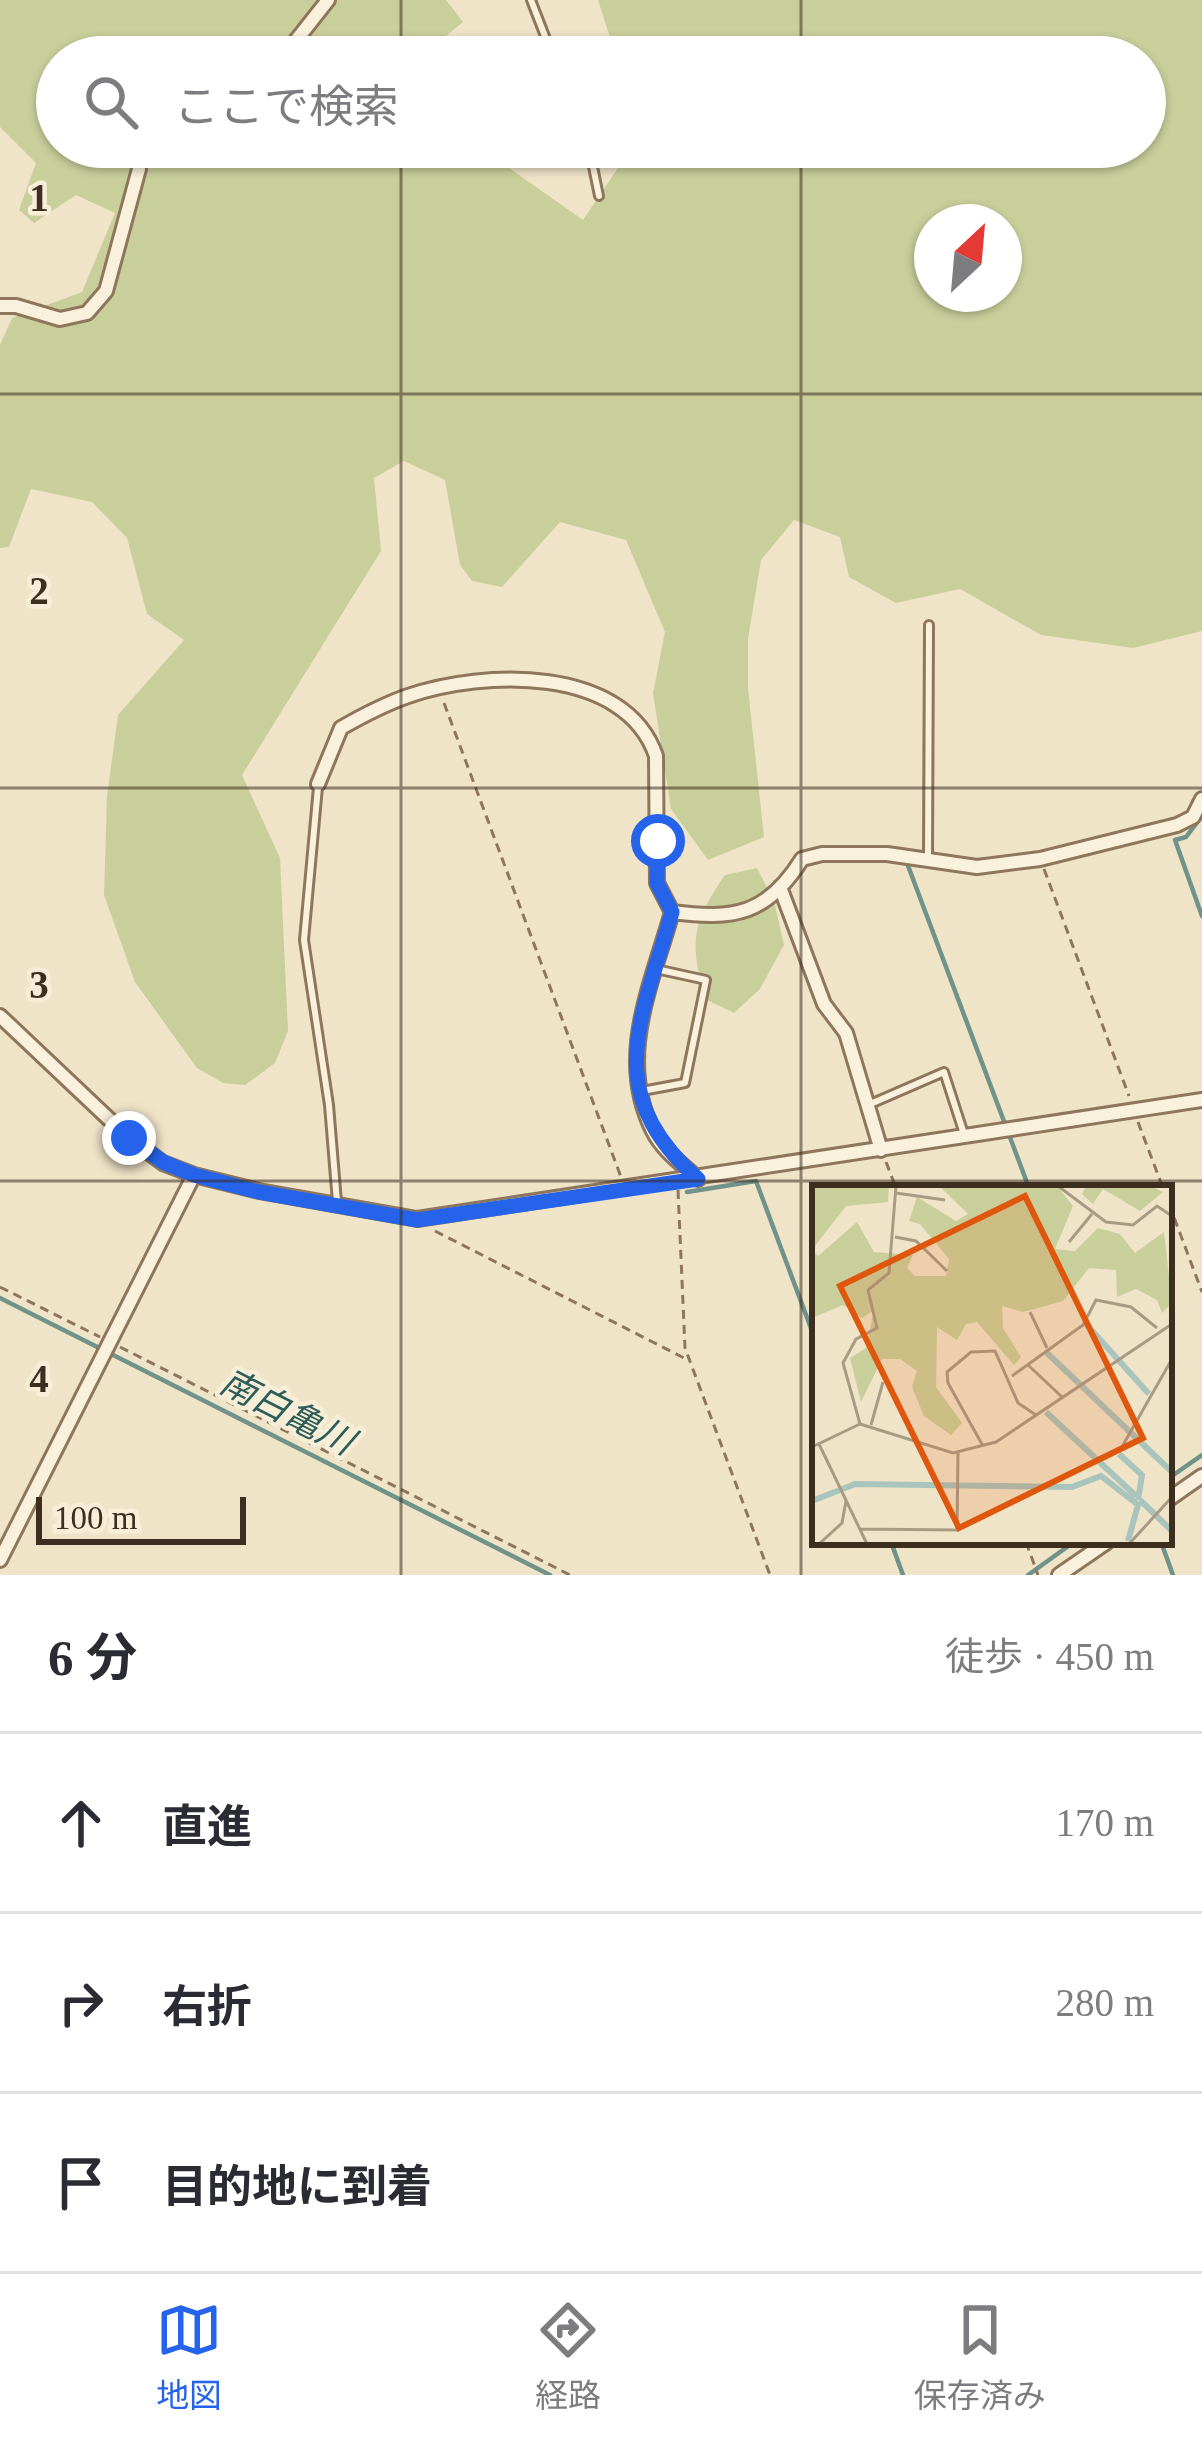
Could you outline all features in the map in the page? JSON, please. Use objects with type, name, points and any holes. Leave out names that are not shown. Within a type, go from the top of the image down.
[{"type":"street","points":[[300,36],[328,0]]},
{"type":"street","points":[[0,306],[60,319],[87,314],[106,291],[140,168]]},
{"type":"street","points":[[319,784],[340,728],[406,696],[438,688],[558,682],[586,689],[623,708],[649,737],[656,756],[657,883],[672,912],[638,1027],[636,1069],[652,1130],[698,1179]]},
{"type":"street","points":[[672,912],[731,916],[751,910],[780,887],[802,859],[822,854],[887,854],[976,867],[1040,859],[1178,825],[1193,817],[1202,799]]},
{"type":"street","points":[[780,887],[824,1004],[846,1033],[881,1150]]},
{"type":"street","points":[[0,1016],[129,1138],[163,1162],[194,1175],[428,1220],[1202,1100]]},
{"type":"street","points":[[0,1560],[194,1175]]},
{"type":"street","points":[[1172,1497],[1202,1477]]},
{"type":"street","points":[[1059,1575],[1103,1545]]},
{"type":"lane","points":[[531,0],[545,36]]},
{"type":"lane","points":[[593,168],[599,196]]},
{"type":"lane","points":[[928,625],[928,859]]},
{"type":"lane","points":[[319,784],[304,940],[329,1105],[338,1206]]},
{"type":"lane","points":[[641,1091],[685,1083],[706,980],[656,969]]},
{"type":"lane","points":[[868,1105],[944,1072],[965,1136]]},
{"type":"path","points":[[438,688],[626,1190]]},
{"type":"path","points":[[1040,859],[1162,1185]]},
{"type":"path","points":[[881,1150],[895,1185]]},
{"type":"path","points":[[678,1182],[685,1348],[770,1575]]},
{"type":"path","points":[[1172,1212],[1202,1292]]},
{"type":"path","points":[[428,1220],[437,1234],[690,1361]]},
{"type":"path","points":[[0,1287],[570,1575]]},
{"type":"path","points":[[1027,1545],[1038,1575]]},
{"type":"green space","points":[[0,0],[446,0],[463,22],[446,36],[36,36],[36,163],[0,127]]},
{"type":"green space","points":[[598,0],[1202,0],[1202,631],[1133,648],[1041,635],[960,589],[896,603],[849,577],[840,537],[794,520],[761,560],[748,639],[748,688],[764,837],[708,860],[671,809],[653,693],[665,632],[626,540],[560,522],[502,587],[472,581],[460,565],[445,480],[404,461],[374,478],[381,551],[242,775],[280,858],[288,1031],[275,1063],[245,1085],[223,1083],[197,1068],[135,982],[104,895],[107,796],[118,715],[184,640],[147,614],[127,538],[92,502],[31,489],[9,547],[0,548],[0,345],[12,318],[82,292],[115,213],[76,195],[34,223],[19,210],[36,163],[36,168],[509,168],[583,220],[618,168],[1166,168],[1166,36],[609,36]]},
{"type":"green space","points":[[757,868],[774,901],[784,945],[760,989],[734,1013],[707,1000],[697,964],[696,935],[725,875]]},
{"type":"waterway","points":[[1202,816],[1186,837],[1175,840],[1202,916]]},
{"type":"waterway","points":[[907,863],[1028,1185]]},
{"type":"waterway","points":[[687,1192],[756,1181],[812,1331]]},
{"type":"waterway","name":"南白亀川","points":[[0,1298],[550,1575]]},
{"type":"waterway","points":[[1172,1476],[1202,1455]]},
{"type":"waterway","points":[[892,1545],[903,1575]]},
{"type":"waterway","points":[[1028,1575],[1070,1545]]},
{"type":"waterway","points":[[1162,1545],[1173,1575]]},
{"type":"route","points":[[129,1138],[163,1162],[194,1175],[259,1192],[417,1220],[698,1179],[652,1130],[636,1069],[642,1008],[672,912],[657,883],[658,841]]}]
